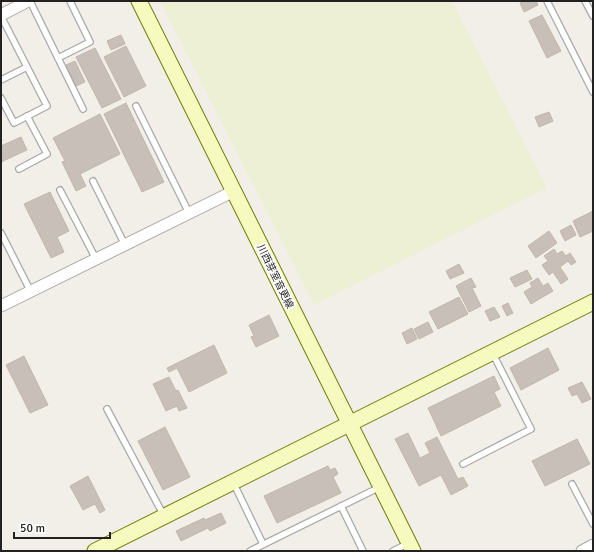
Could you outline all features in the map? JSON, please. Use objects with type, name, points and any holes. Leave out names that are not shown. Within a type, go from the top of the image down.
[{"type":"main road","name":"川西芽室音更線","points":[[139,1],[412,547]]},
{"type":"main road","points":[[95,551],[593,302]]},
{"type":"street","points":[[1,15],[29,1]]},
{"type":"street","points":[[1,306],[234,191]]},
{"type":"street","points":[[582,551],[593,545]]},
{"type":"lane","points":[[29,1],[83,108]]},
{"type":"lane","points":[[58,58],[90,42],[70,1]]},
{"type":"lane","points":[[547,1],[593,92]]},
{"type":"lane","points":[[585,1],[593,16]]},
{"type":"lane","points":[[1,15],[47,106],[14,123],[1,98]]},
{"type":"lane","points":[[1,80],[27,67]]},
{"type":"lane","points":[[136,106],[189,213]]},
{"type":"lane","points":[[18,169],[47,154],[27,116]]},
{"type":"lane","points":[[93,181],[125,245]]},
{"type":"lane","points":[[60,190],[96,259]]},
{"type":"lane","points":[[1,233],[31,292]]},
{"type":"lane","points":[[463,464],[531,429],[492,352]]},
{"type":"lane","points":[[107,409],[164,516]]},
{"type":"lane","points":[[233,482],[263,544]]},
{"type":"lane","points":[[572,484],[593,524]]},
{"type":"lane","points":[[250,551],[381,486]]},
{"type":"lane","points":[[341,506],[364,551]]},
{"type":"lane","points":[[393,551],[412,547]]},
{"type":"green space","points":[[160,1],[452,1],[547,188],[314,305]]},
{"type":"building","points":[[524,1],[536,1],[538,5],[524,12],[520,3]]},
{"type":"building","points":[[542,15],[561,51],[547,58],[529,21]]},
{"type":"building","points":[[121,35],[125,44],[111,50],[107,41]]},
{"type":"building","points":[[126,46],[146,86],[124,97],[104,57]]},
{"type":"building","points":[[95,48],[121,99],[102,108],[76,57]]},
{"type":"building","points":[[75,61],[85,82],[76,86],[66,65]]},
{"type":"building","points":[[126,103],[164,182],[142,192],[104,114]]},
{"type":"building","points":[[549,112],[553,121],[539,127],[535,117]]},
{"type":"building","points":[[100,114],[120,154],[80,174],[86,186],[76,191],[62,162],[65,161],[53,138]]},
{"type":"building","points":[[21,137],[27,150],[1,162],[1,146]]},
{"type":"building","points":[[50,192],[69,231],[57,237],[64,252],[51,258],[24,204]]},
{"type":"building","points":[[593,211],[593,231],[580,237],[573,221]]},
{"type":"building","points":[[571,225],[576,235],[565,241],[560,231]]},
{"type":"building","points":[[549,231],[557,243],[536,258],[528,246]]},
{"type":"building","points":[[554,249],[557,254],[562,251],[566,256],[570,253],[576,262],[571,265],[568,261],[560,267],[568,279],[561,284],[553,272],[549,275],[542,265],[548,261],[544,256]]},
{"type":"building","points":[[459,264],[464,273],[450,279],[446,271]]},
{"type":"building","points":[[527,270],[532,279],[515,287],[510,278]]},
{"type":"building","points":[[471,278],[476,287],[472,288],[481,306],[469,312],[456,286]]},
{"type":"building","points":[[538,278],[543,286],[548,283],[553,291],[531,304],[524,292],[532,287],[530,283]]},
{"type":"building","points":[[459,297],[468,314],[438,329],[429,312]]},
{"type":"building","points":[[508,303],[513,313],[507,316],[502,306]]},
{"type":"building","points":[[494,307],[500,317],[490,321],[485,311]]},
{"type":"building","points":[[269,315],[279,336],[256,347],[251,337],[254,336],[249,325]]},
{"type":"building","points":[[428,322],[433,332],[419,339],[414,329]]},
{"type":"building","points":[[412,328],[417,339],[407,344],[402,333]]},
{"type":"building","points":[[214,345],[227,373],[189,392],[177,368],[169,372],[167,368]]},
{"type":"building","points":[[548,348],[559,370],[521,390],[510,368]]},
{"type":"building","points":[[24,356],[48,405],[30,413],[6,365]]},
{"type":"building","points":[[494,376],[500,389],[494,392],[501,406],[441,436],[428,408]]},
{"type":"building","points":[[169,377],[176,391],[178,390],[187,408],[179,411],[177,406],[166,411],[153,384]]},
{"type":"building","points":[[582,382],[591,399],[582,403],[577,394],[572,396],[568,388]]},
{"type":"building","points":[[165,427],[190,477],[163,490],[138,441]]},
{"type":"building","points":[[408,433],[420,458],[430,453],[425,443],[437,437],[458,479],[463,477],[468,486],[451,495],[441,475],[419,486],[395,439]]},
{"type":"building","points":[[577,439],[590,464],[545,486],[532,461]]},
{"type":"building","points":[[328,466],[330,470],[335,468],[338,474],[333,477],[341,493],[277,523],[264,496]]},
{"type":"building","points":[[88,476],[105,510],[100,513],[95,504],[83,510],[70,486]]},
{"type":"building","points":[[221,513],[226,523],[210,531],[208,528],[181,541],[176,531],[204,518],[205,520]]}]
